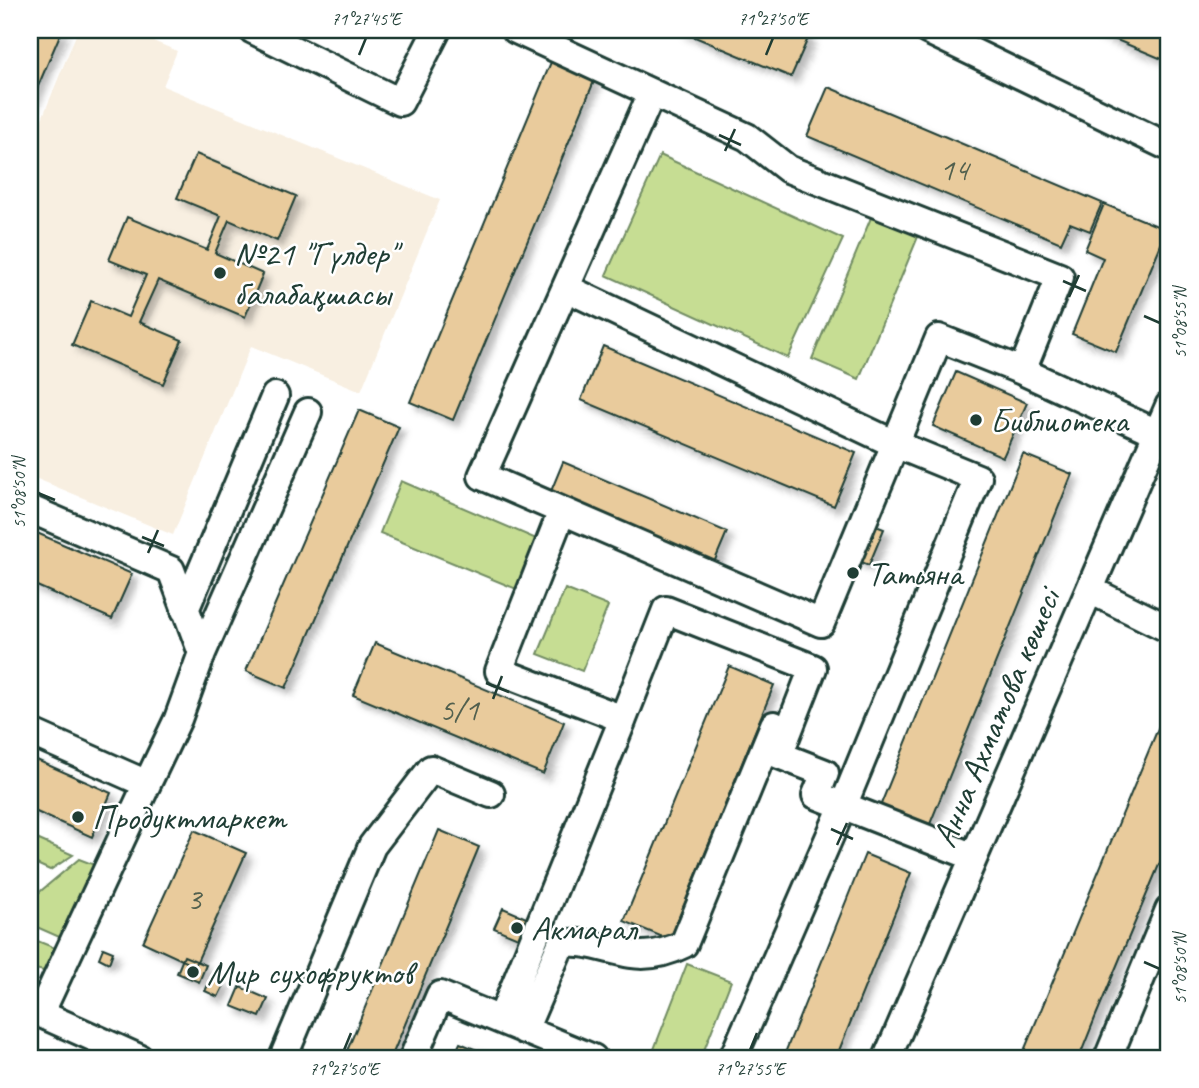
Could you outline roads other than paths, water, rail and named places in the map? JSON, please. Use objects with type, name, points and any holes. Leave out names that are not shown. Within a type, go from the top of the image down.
[{"type":"street","points":[[253,30],[400,102],[437,30]]},
{"type":"street","points":[[516,30],[747,137],[788,169],[1060,277],[1022,371]]},
{"type":"street","points":[[927,30],[1169,147]]},
{"type":"street","points":[[652,93],[482,477],[821,623],[939,338],[1022,371],[1157,433]]},
{"type":"street","points":[[566,288],[895,444],[978,478],[843,806],[733,1058]]},
{"type":"street","points":[[185,610],[275,396]]},
{"type":"street","name":"Анна Ахматова көшесі","points":[[887,1058],[1169,406]]},
{"type":"street","points":[[139,1058],[35,1012],[178,719],[202,653],[308,412]]},
{"type":"street","points":[[30,509],[171,570],[202,653]]},
{"type":"street","points":[[562,511],[499,671],[623,719]]},
{"type":"street","points":[[1090,590],[1169,629]]},
{"type":"street","points":[[513,1025],[623,719],[666,610],[813,668],[779,755],[825,773],[816,795],[974,857]]},
{"type":"street","points":[[513,1025],[561,944],[574,941],[634,955],[666,953],[684,944],[800,662]]},
{"type":"street","points":[[30,732],[147,784]]},
{"type":"street","points":[[283,1058],[372,846],[431,769],[491,793]]},
{"type":"street","points":[[1108,1058],[1169,910]]},
{"type":"street","points":[[413,1058],[440,995],[593,1058]]},
{"type":"place","name":"№21 \"Гүлдер\" балабақшасы","points":[[220,273]]},
{"type":"place","name":"Библиотека","points":[[976,420]]},
{"type":"place","name":"Татьяна","points":[[853,573]]},
{"type":"place","name":"Продуктмаркет","points":[[78,817]]},
{"type":"place","name":"Акмарал","points":[[517,928]]},
{"type":"place","name":"Мир сухофруктов","points":[[193,972]]}]
